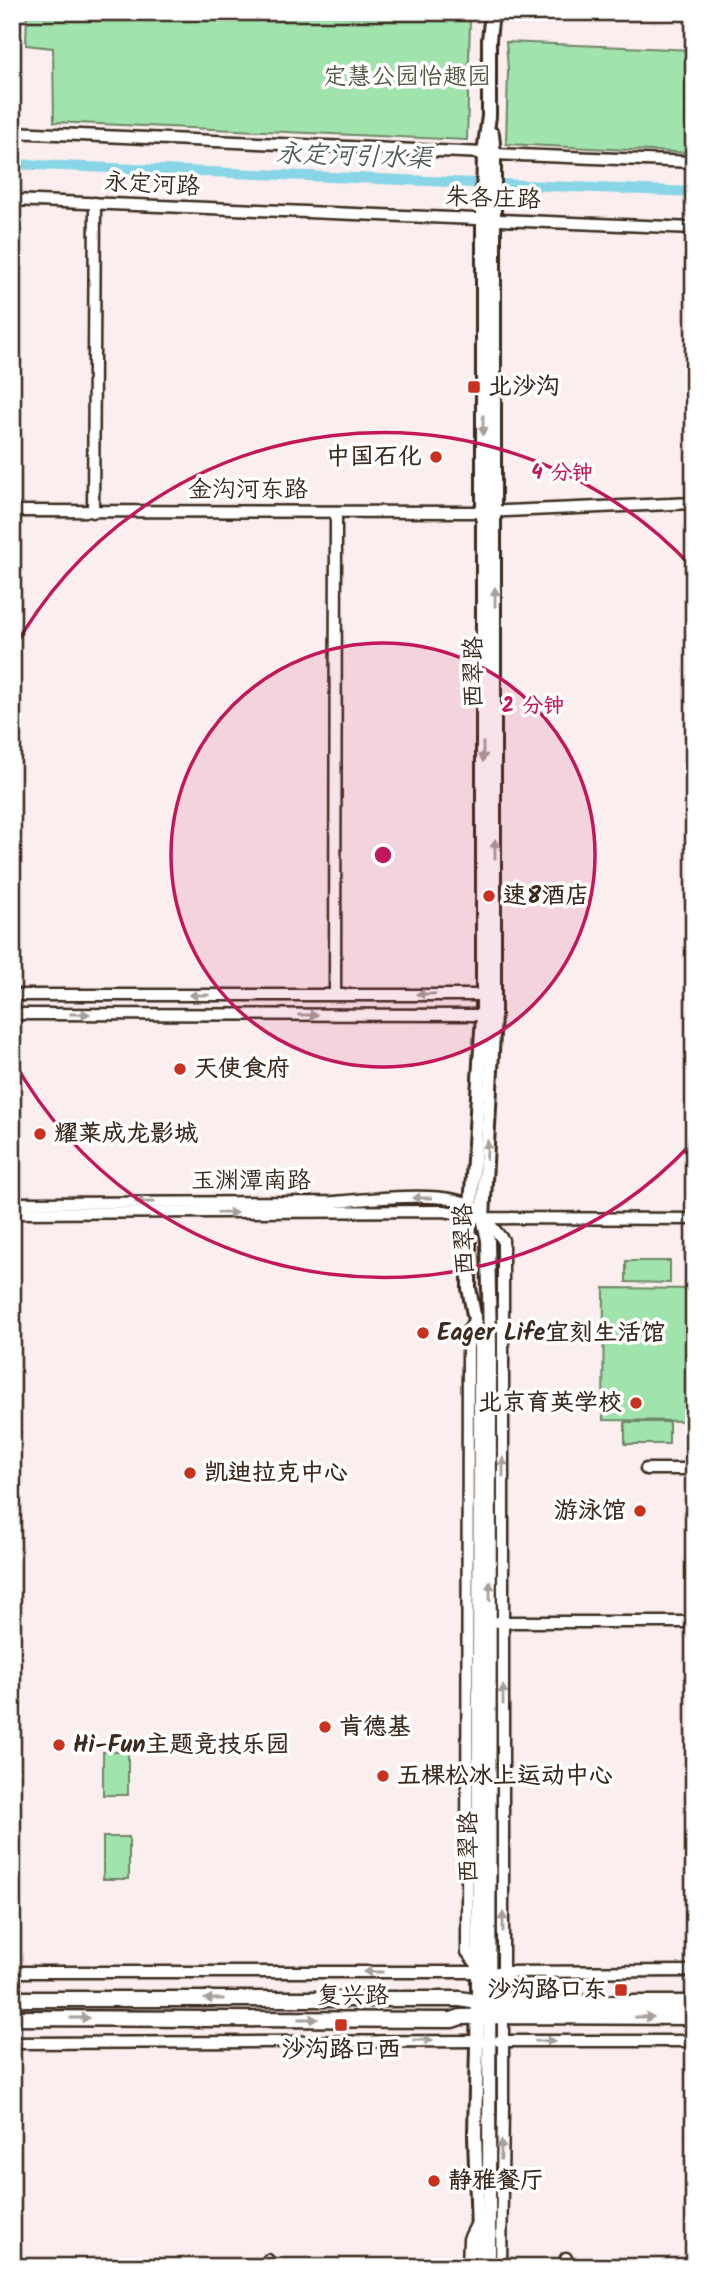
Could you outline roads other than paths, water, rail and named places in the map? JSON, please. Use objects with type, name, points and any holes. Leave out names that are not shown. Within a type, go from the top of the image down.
[{"type":"highway","name":"复兴路","points":[[12,1999],[447,1999],[490,2010],[694,2017]]},
{"type":"highway","name":"复兴路","points":[[12,2018],[452,2020],[490,2010],[694,2003]]},
{"type":"main road","points":[[489,157],[489,40],[492,12]]},
{"type":"main road","name":"西翠路","points":[[489,157],[489,1015],[469,1287],[480,1348],[490,1622]]},
{"type":"main road","name":"西翠路","points":[[476,1214],[488,1240],[490,1344],[487,1971],[490,2010],[483,2040],[476,2225],[479,2267]]},
{"type":"main road","name":"西翠路","points":[[483,2040],[489,2267]]},
{"type":"street","points":[[12,132],[489,157],[694,162]]},
{"type":"street","name":"永定河路","points":[[12,200],[290,212]]},
{"type":"street","points":[[93,512],[95,204]]},
{"type":"street","name":"朱各庄路","points":[[290,212],[488,215],[694,228]]},
{"type":"street","name":"金沟河东路","points":[[12,512],[489,512],[694,503]]},
{"type":"street","points":[[335,994],[336,512]]},
{"type":"street","points":[[12,995],[489,995]]},
{"type":"street","points":[[12,1014],[489,1015]]},
{"type":"street","name":"玉渊潭南路","points":[[12,1203],[333,1202],[384,1198],[453,1198],[476,1214]]},
{"type":"street","name":"玉渊潭南路","points":[[12,1213],[444,1210],[476,1214],[694,1219]]},
{"type":"street","points":[[475,1319],[468,1330],[467,1952],[487,1971]]},
{"type":"street","points":[[646,1469],[694,1469]]},
{"type":"street","points":[[487,1971],[490,1622],[694,1622]]},
{"type":"street","name":"复兴路","points":[[12,1972],[694,1971]]},
{"type":"street","points":[[490,2010],[503,2041],[501,2267]]},
{"type":"street","name":"复兴路","points":[[12,2043],[694,2041]]},
{"type":"street","points":[[468,2267],[468,2239],[476,2225]]},
{"type":"waterway","name":"永定河引水渠","points":[[12,164],[694,192]]},
{"type":"place","name":"北沙沟","points":[[474,387]]},
{"type":"place","name":"中国石化","points":[[436,457]]},
{"type":"place","name":"速8酒店","points":[[489,896]]},
{"type":"place","name":"天使食府","points":[[180,1069]]},
{"type":"place","name":"耀莱成龙影城","points":[[40,1134]]},
{"type":"place","name":"Eager Life宜刻生活馆","points":[[423,1333]]},
{"type":"place","name":"北京育英学校","points":[[636,1403]]},
{"type":"place","name":"凯迪拉克中心","points":[[190,1473]]},
{"type":"place","name":"游泳馆","points":[[640,1511]]},
{"type":"place","name":"肯德基","points":[[325,1727]]},
{"type":"place","name":"Hi-Fun主题竞技乐园","points":[[59,1745]]},
{"type":"place","name":"五棵松冰上运动中心","points":[[383,1776]]},
{"type":"place","name":"沙沟路口东","points":[[621,1990]]},
{"type":"place","name":"沙沟路口西","points":[[341,2025]]},
{"type":"place","name":"静雅餐厅","points":[[434,2181]]},
{"type":"park label","name":"定慧公园怡趣园","points":[[407,77]]}]
